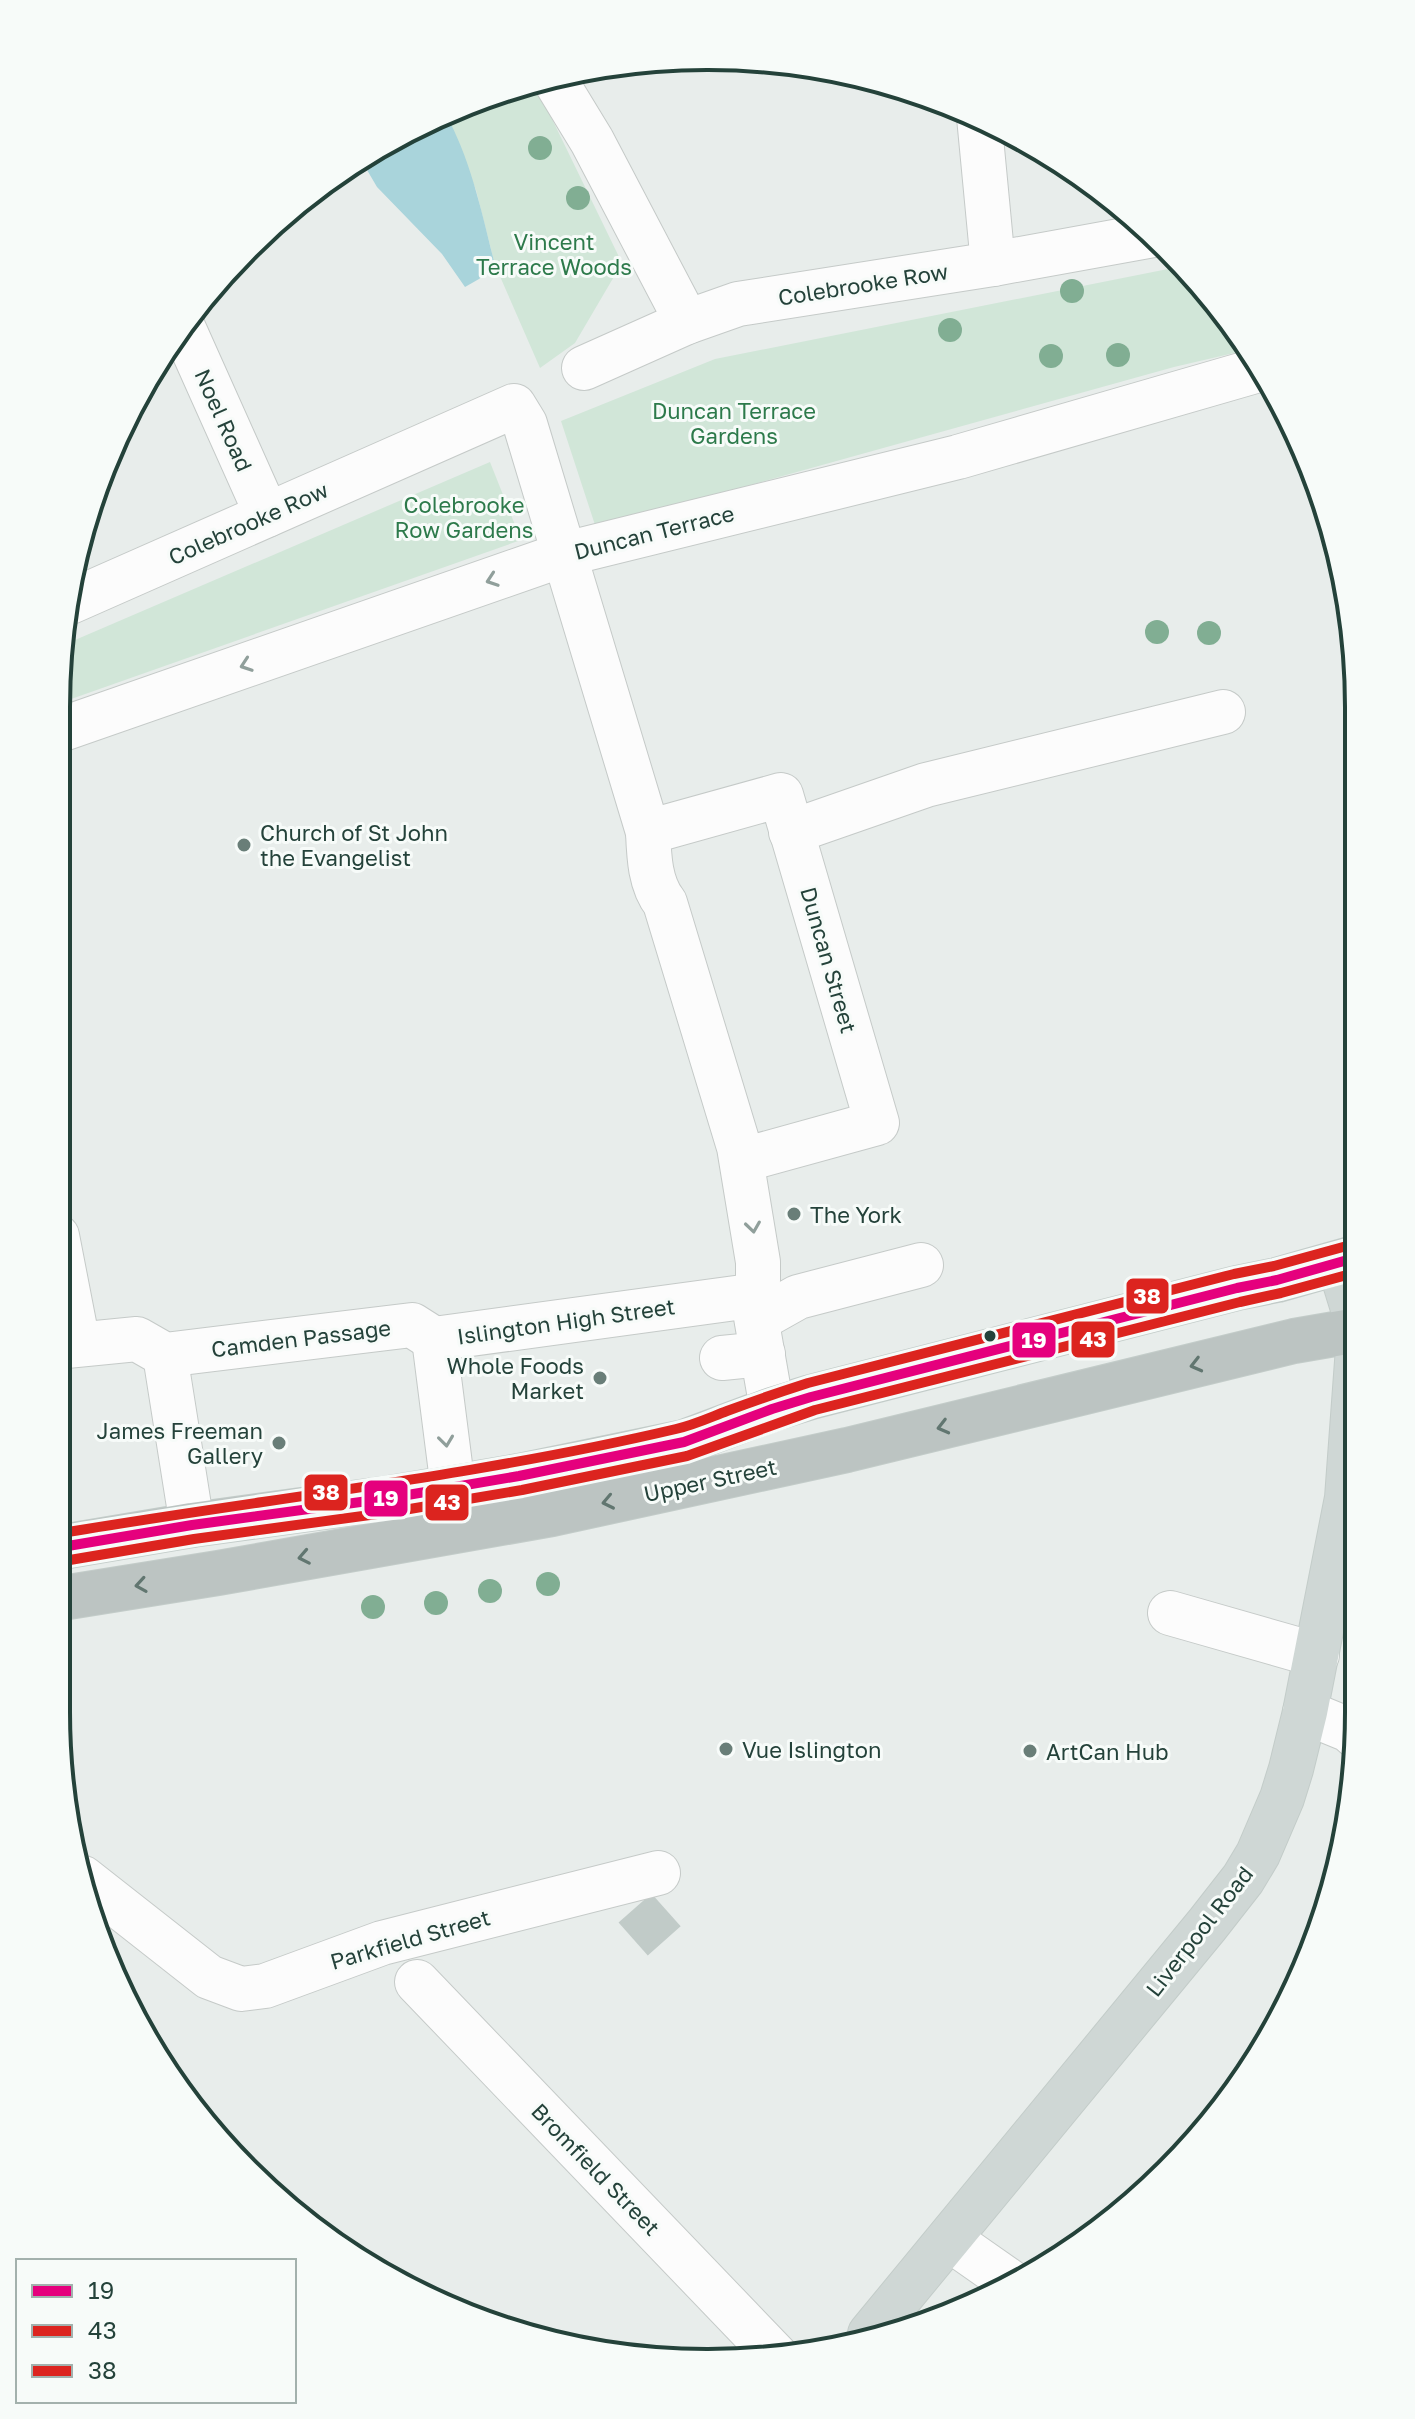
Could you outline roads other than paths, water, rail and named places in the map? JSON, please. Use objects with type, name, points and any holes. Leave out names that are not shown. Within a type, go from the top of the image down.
[{"type":"highway","name":"Upper Street","points":[[70,1546],[453,1488],[684,1442],[772,1409],[1345,1261]]},
{"type":"highway","name":"Upper Street","points":[[70,1597],[552,1514],[847,1450],[1345,1331]]},
{"type":"main road","name":"Liverpool Road","points":[[877,2325],[1243,1879],[1258,1854],[1282,1798],[1305,1712],[1345,1508]]},
{"type":"street","points":[[560,88],[592,141],[687,322]]},
{"type":"street","points":[[984,134],[993,264]]},
{"type":"street","name":"Colebrooke Row","points":[[584,368],[687,322],[738,304],[1138,238]]},
{"type":"street","name":"Noel Road","points":[[188,338],[267,515]]},
{"type":"street","name":"Duncan Terrace","points":[[70,726],[565,554],[958,457],[1250,372]]},
{"type":"street","name":"Colebrooke Row","points":[[79,598],[514,406],[525,424],[565,554]]},
{"type":"street","points":[[565,554],[648,832],[649,857],[657,893],[665,903],[743,1160],[758,1262],[758,1281],[748,1331],[772,1409]]},
{"type":"street","points":[[791,832],[926,785],[1223,712]]},
{"type":"street","name":"Duncan Street","points":[[648,832],[781,795],[877,1123],[743,1160]]},
{"type":"street","name":"Islington High Street","points":[[435,1534],[453,1488],[434,1339],[743,1297],[748,1331],[798,1297],[921,1265]]},
{"type":"street","name":"Camden Passage","points":[[165,1355],[412,1325],[434,1339]]},
{"type":"street","points":[[70,1345],[137,1339],[165,1355],[192,1525]]},
{"type":"street","points":[[1170,1613],[1317,1655]]},
{"type":"street","points":[[1305,1712],[1345,1728]]},
{"type":"street","name":"Parkfield Street","points":[[96,1888],[209,1977],[241,1989],[265,1986],[382,1943],[636,1889]]},
{"type":"street","name":"Bromfield Street","points":[[417,1982],[767,2346]]},
{"type":"street","points":[[949,2239],[1002,2276]]},
{"type":"water","points":[[451,125],[469,168],[495,265],[465,287],[442,254],[377,187],[366,169]]},
{"type":"tunnel","points":[[635,1908],[667,1944]]},
{"type":"place","name":"Church of St John the Evangelist","points":[[244,845]]},
{"type":"place","name":"The York","points":[[794,1214]]},
{"type":"place","name":"Whole Foods Market","points":[[600,1378]]},
{"type":"place","name":"James Freeman Gallery","points":[[279,1443]]},
{"type":"place","name":"Vue Islington","points":[[726,1749]]},
{"type":"place","name":"ArtCan Hub","points":[[1030,1751]]},
{"type":"park label","name":"Vincent Terrace Woods","points":[[554,254]]},
{"type":"park label","name":"Duncan Terrace Gardens","points":[[734,422]]},
{"type":"park label","name":"Colebrooke Row Gardens","points":[[464,516]]}]
